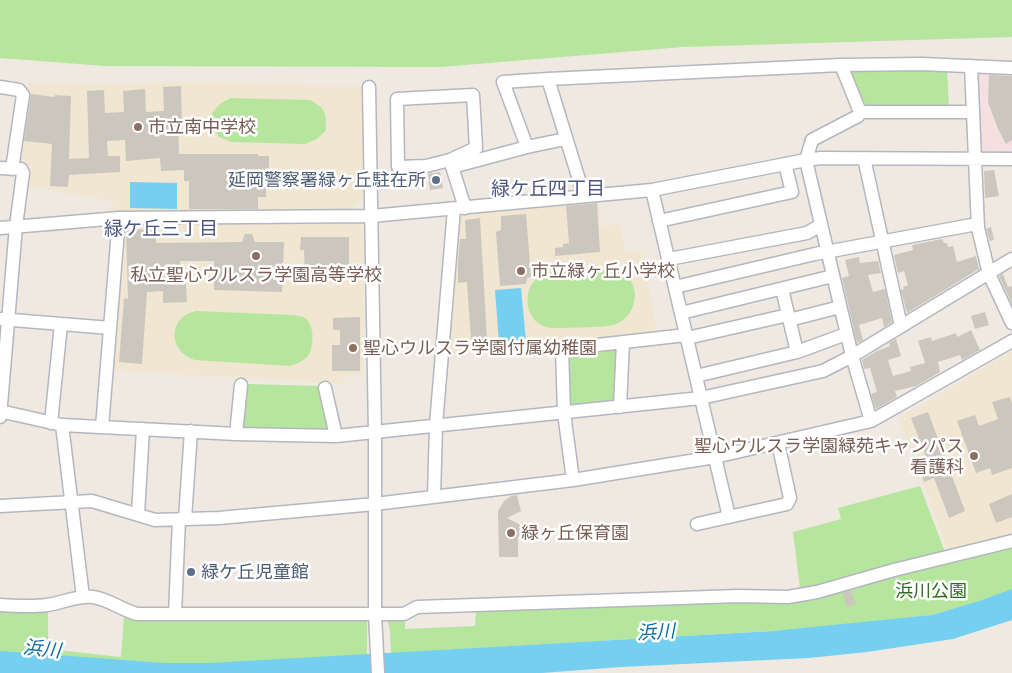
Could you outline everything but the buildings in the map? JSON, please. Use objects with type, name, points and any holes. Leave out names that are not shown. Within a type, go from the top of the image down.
[{"type":"street","points":[[841,64],[860,112]]},
{"type":"street","points":[[527,147],[503,82],[841,64],[922,64],[1012,68]]},
{"type":"street","points":[[971,66],[977,224],[989,274],[1012,323]]},
{"type":"street","points":[[548,79],[584,196]]},
{"type":"street","points":[[0,87],[19,90],[23,95],[6,168],[21,169],[22,173],[4,319],[0,417]]},
{"type":"street","points":[[369,87],[375,432],[375,614],[378,673]]},
{"type":"street","points":[[451,163],[476,148],[473,95],[396,99],[398,167],[451,163],[565,139]]},
{"type":"street","points":[[860,112],[973,112]]},
{"type":"street","points":[[860,112],[858,116],[812,140],[806,160],[846,334],[871,421]]},
{"type":"street","points":[[864,158],[901,326]]},
{"type":"street","points":[[0,228],[119,218],[371,216],[652,190],[806,160],[864,158],[1012,159]]},
{"type":"street","points":[[434,497],[436,425],[459,208],[451,163]]},
{"type":"street","points":[[660,221],[792,192],[785,164]]},
{"type":"street","points":[[652,190],[729,517]]},
{"type":"street","points":[[102,427],[119,218]]},
{"type":"street","points":[[675,286],[827,252],[977,224]]},
{"type":"street","points":[[668,259],[807,233],[821,225]]},
{"type":"street","points":[[0,411],[56,424],[236,434],[336,436],[701,398],[823,371],[852,356],[1012,259]]},
{"type":"street","points":[[681,313],[833,276]]},
{"type":"street","points":[[782,289],[797,352]]},
{"type":"street","points":[[573,480],[564,413],[562,349],[687,337],[840,307]]},
{"type":"street","points":[[4,319],[110,328]]},
{"type":"street","points":[[60,324],[56,424],[71,502],[83,597]]},
{"type":"street","points":[[696,376],[797,352],[846,334]]},
{"type":"street","points":[[0,506],[92,501],[155,520],[220,518],[375,504],[573,480],[716,457],[871,421],[1012,341]]},
{"type":"street","points":[[620,407],[623,342]]},
{"type":"street","points":[[236,434],[241,385]]},
{"type":"street","points":[[325,388],[336,436]]},
{"type":"street","points":[[138,514],[144,429]]},
{"type":"street","points":[[175,614],[191,431]]},
{"type":"street","points":[[697,524],[787,504],[790,498],[778,443]]},
{"type":"street","points":[[0,605],[46,605],[83,597],[99,598],[125,611],[137,614],[404,614],[417,606],[738,596],[788,597],[817,592],[894,570],[1012,541]]},
{"type":"shaded area","points":[[977,68],[1012,70],[1012,154],[985,154],[979,149]]},
{"type":"shaded area","points":[[231,82],[364,87],[365,195],[352,211],[113,213],[113,201],[26,186],[28,167],[16,165],[28,84]]},
{"type":"shaded area","points":[[599,200],[601,226],[620,224],[625,251],[643,253],[657,334],[447,354],[457,215]]},
{"type":"shaded area","points":[[127,224],[359,224],[364,229],[363,374],[347,374],[342,384],[111,370],[123,229]]},
{"type":"shaded area","points":[[1012,351],[1012,535],[948,550],[899,418]]},
{"type":"green space","points":[[0,0],[1012,0],[1012,37],[683,47],[441,67],[105,66],[0,58]]},
{"type":"green space","points":[[847,69],[947,69],[949,108],[862,106]]},
{"type":"green space","points":[[231,98],[310,100],[324,112],[326,130],[317,139],[305,144],[231,142],[219,137],[211,124],[212,113],[221,103]]},
{"type":"green space","points":[[614,269],[625,274],[631,280],[634,287],[634,303],[627,317],[621,322],[602,327],[552,328],[541,325],[531,315],[528,294],[530,287],[539,277],[554,272]]},
{"type":"green space","points":[[196,311],[293,315],[305,318],[312,331],[310,352],[304,359],[290,366],[195,360],[186,356],[180,350],[174,335],[180,320],[187,314]]},
{"type":"green space","points":[[620,347],[618,405],[567,410],[566,353]]},
{"type":"green space","points":[[246,384],[320,386],[331,431],[243,430]]},
{"type":"green space","points":[[920,486],[945,552],[800,589],[793,532],[841,519],[838,508]]},
{"type":"green space","name":"浜川公園","points":[[1012,546],[1012,590],[932,615],[839,627],[391,653],[390,630],[387,618],[405,617],[405,629],[475,626],[476,609],[788,602]]},
{"type":"green space","points":[[0,610],[48,611],[48,649],[121,657],[124,616],[367,619],[367,655],[215,664],[160,663],[14,653],[0,651]]},
{"type":"water","points":[[130,182],[177,183],[177,209],[130,208]]},
{"type":"water","points":[[521,288],[526,341],[499,343],[495,290]]},
{"type":"water","points":[[1012,589],[1012,620],[953,639],[867,652],[809,658],[621,667],[542,673],[0,673],[0,651],[165,663],[210,663],[773,631],[932,615]]},
{"type":"place","name":"市立南中学校","points":[[138,127]]},
{"type":"place","name":"延岡警察署緑ヶ丘駐在所","points":[[436,180]]},
{"type":"place","name":"私立聖心ウルスラ学園高等学校","points":[[256,256]]},
{"type":"place","name":"市立緑ヶ丘小学校","points":[[521,271]]},
{"type":"place","name":"聖心ウルスラ学園付属幼稚園","points":[[353,348]]},
{"type":"place","name":"聖心ウルスラ学園緑苑キャンパス 看護科","points":[[974,456]]},
{"type":"place","name":"緑ヶ丘保育園","points":[[511,533]]},
{"type":"place","name":"緑ケ丘児童館","points":[[191,572]]},
{"type":"district","name":"緑ケ丘四丁目","points":[[548,189]]},
{"type":"district","name":"緑ケ丘三丁目","points":[[161,229]]},
{"type":"water label","name":"浜川","points":[[656,632]]},
{"type":"water label","name":"浜川","points":[[42,649]]}]
